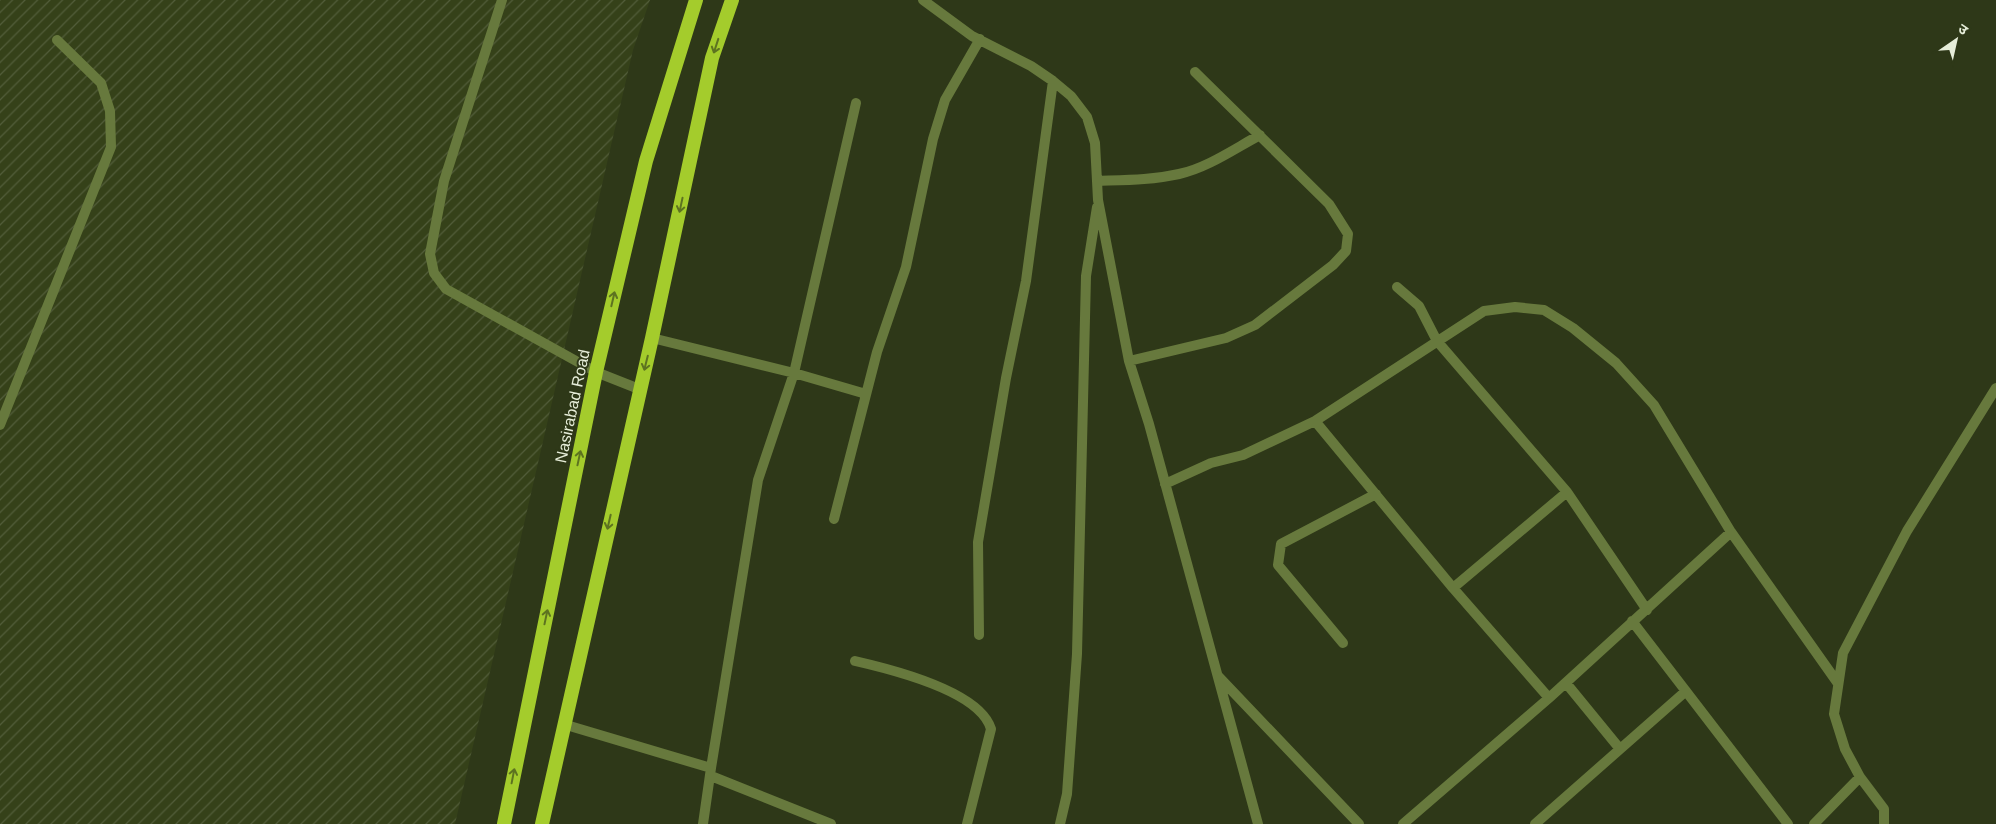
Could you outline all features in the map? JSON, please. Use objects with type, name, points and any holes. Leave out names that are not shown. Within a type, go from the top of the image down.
[{"type":"highway","name":"Nasirabad Road","points":[[504,824],[596,372],[646,161],[696,0]]},
{"type":"highway","points":[[542,824],[563,724],[652,338],[712,58],[732,0]]},
{"type":"street","points":[[502,0],[444,181],[430,254],[434,272],[446,289],[596,372],[639,390]]},
{"type":"street","points":[[923,0],[980,39],[1031,66],[1053,81],[1071,96],[1087,117],[1096,143],[1098,200],[1129,361],[1165,484],[1258,824]]},
{"type":"street","points":[[834,519],[877,352],[906,267],[933,139],[945,100],[980,39]]},
{"type":"street","points":[[0,425],[111,147],[110,111],[101,84],[57,40]]},
{"type":"street","points":[[1129,361],[1218,340],[1255,325],[1333,265],[1346,251],[1348,234],[1329,204],[1195,72]]},
{"type":"street","points":[[979,635],[978,542],[1006,378],[1032,245],[1053,81]]},
{"type":"street","points":[[703,824],[758,480],[794,373],[856,102]]},
{"type":"street","points":[[1097,181],[1151,179],[1181,174],[1217,158],[1260,135]]},
{"type":"street","points":[[1060,824],[1067,794],[1077,654],[1086,276],[1098,200]]},
{"type":"street","points":[[1396,287],[1419,306],[1437,341],[1567,492],[1647,610]]},
{"type":"street","points":[[1165,484],[1211,462],[1243,455],[1316,421],[1484,311],[1515,306],[1544,310],[1572,328],[1616,363],[1654,405],[1731,532],[1838,682]]},
{"type":"street","points":[[652,338],[794,373],[866,394]]},
{"type":"street","points":[[1884,824],[1884,809],[1860,777],[1845,749],[1834,714],[1843,653],[1908,531],[1996,388]]},
{"type":"street","points":[[1316,421],[1454,588],[1549,698]]},
{"type":"street","points":[[1454,588],[1567,492]]},
{"type":"street","points":[[1343,642],[1278,565],[1281,544],[1376,494]]},
{"type":"street","points":[[1403,824],[1549,698],[1731,532]]},
{"type":"street","points":[[1632,621],[1788,824]]},
{"type":"street","points":[[855,661],[890,669],[951,692],[982,712],[988,719],[991,729],[967,824]]},
{"type":"street","points":[[1216,673],[1359,824]]},
{"type":"street","points":[[1566,682],[1620,749]]},
{"type":"street","points":[[1535,824],[1686,691]]},
{"type":"street","points":[[563,724],[711,772],[831,824]]},
{"type":"street","points":[[1814,824],[1860,777]]},
{"type":"shaded area","points":[[0,0],[650,0],[633,50],[455,824],[0,824]]}]
